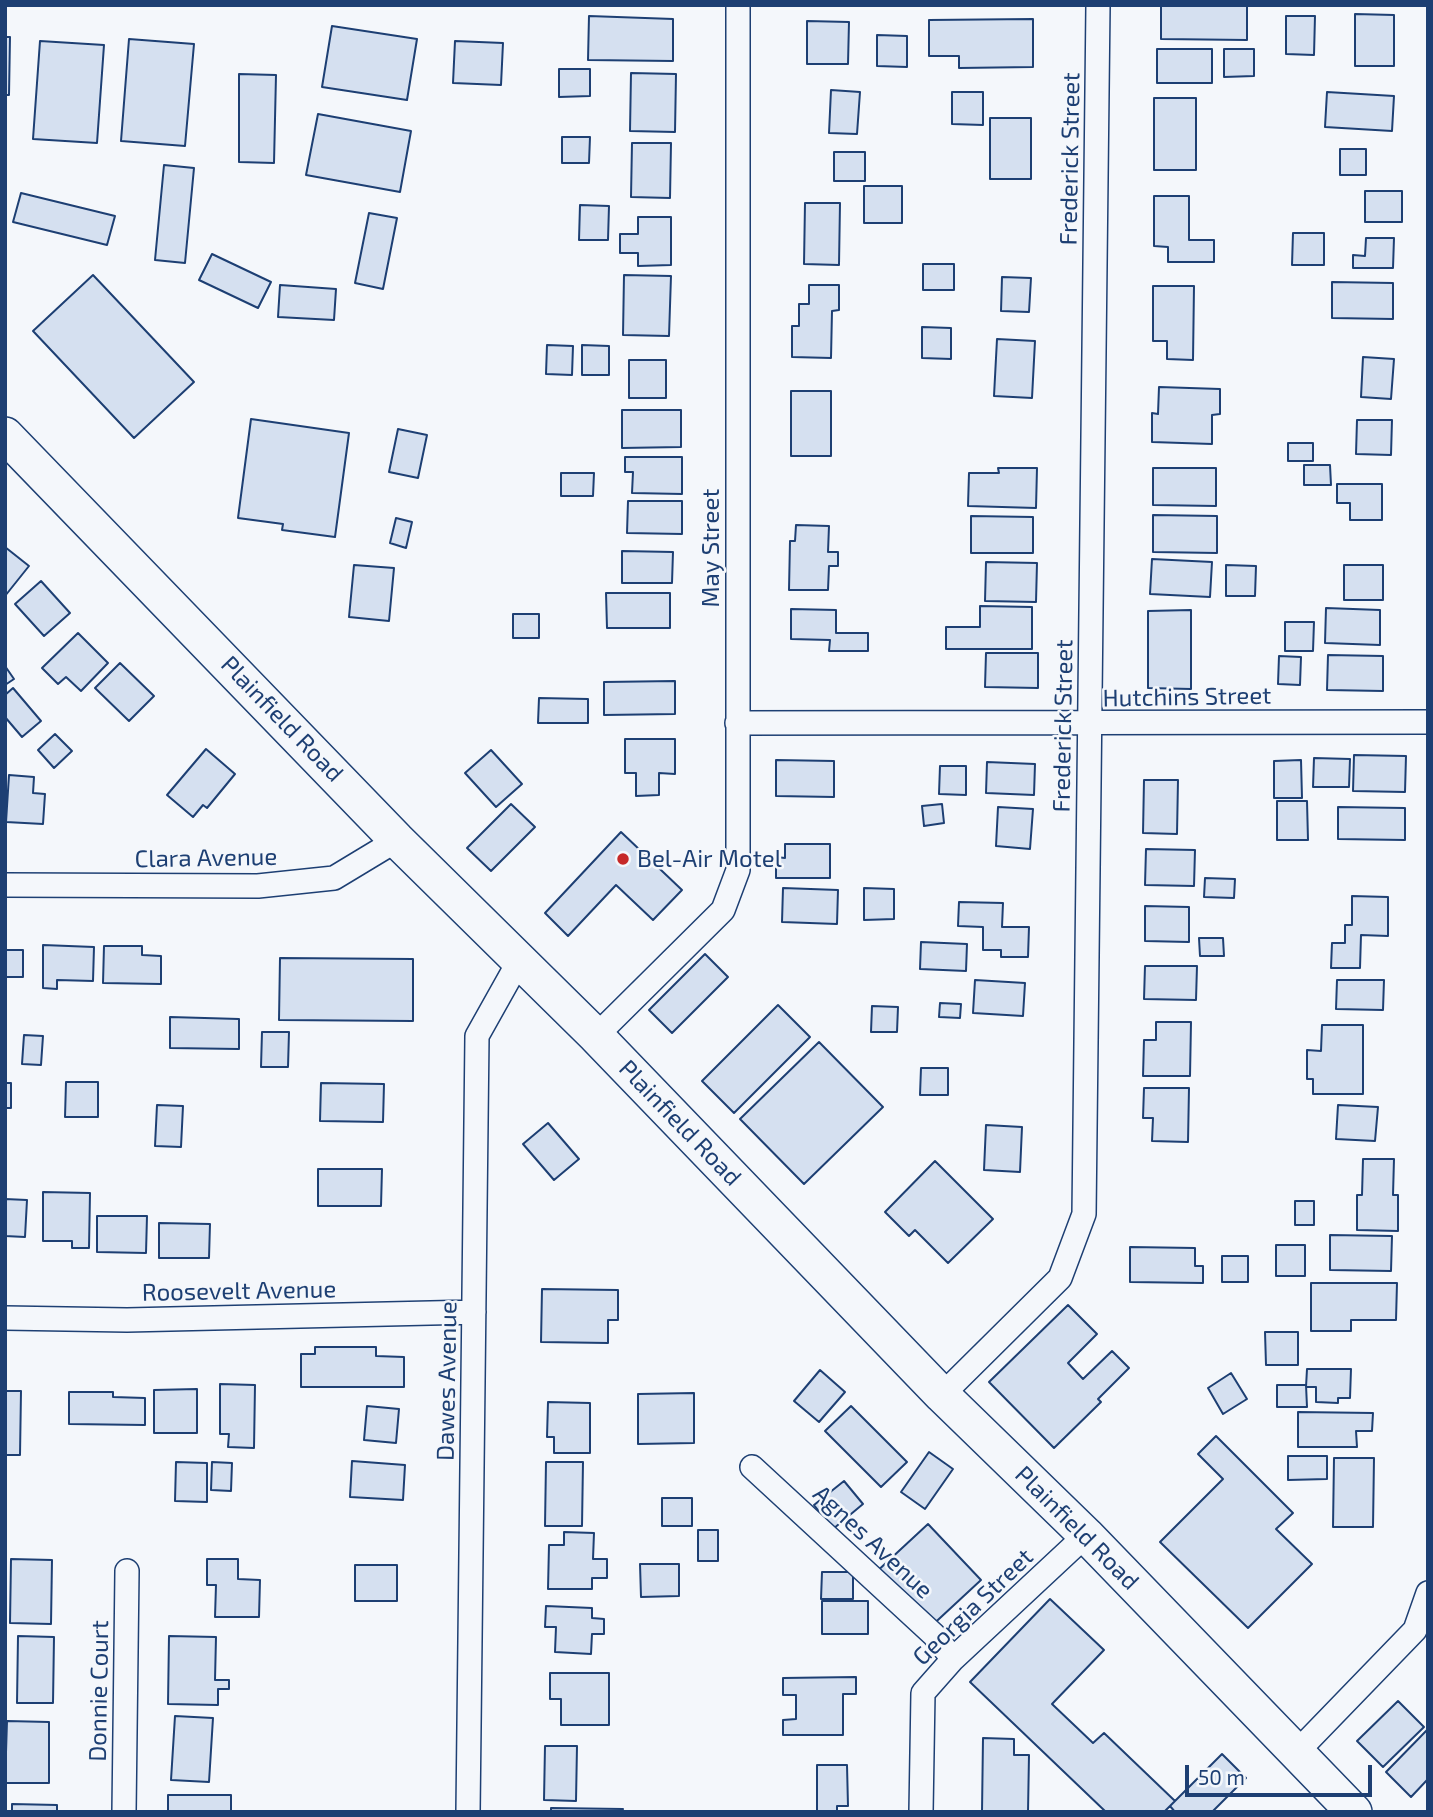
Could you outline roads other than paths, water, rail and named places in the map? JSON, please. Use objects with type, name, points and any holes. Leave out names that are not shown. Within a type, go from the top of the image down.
[{"type":"main road","name":"Plainfield Road","points":[[5,435],[397,840],[596,1037],[942,1395],[1086,1535],[1354,1812]]},
{"type":"street","name":"May Street","points":[[596,1037],[723,910],[738,870],[738,5]]},
{"type":"street","name":"Frederick Street","points":[[942,1395],[1060,1278],[1084,1214],[1098,5]]},
{"type":"street","name":"Hutchins Street","points":[[737,723],[1428,722]]},
{"type":"street","name":"Clara Avenue","points":[[5,885],[258,886],[334,878],[397,840]]},
{"type":"street","name":"Dawes Avenue","points":[[468,1812],[477,1036],[519,961]]},
{"type":"street","name":"Roosevelt Avenue","points":[[5,1318],[127,1320],[474,1312]]},
{"type":"street","name":"Agnes Avenue","points":[[752,1467],[895,1598],[953,1659]]},
{"type":"street","name":"Georgia Street","points":[[921,1812],[923,1693],[953,1659],[1086,1535]]},
{"type":"street","name":"Donnie Court","points":[[124,1812],[127,1571]]},
{"type":"street","points":[[1296,1753],[1415,1630],[1428,1592]]},
{"type":"place","name":"Bel-Air Motel","points":[[623,859]]}]
